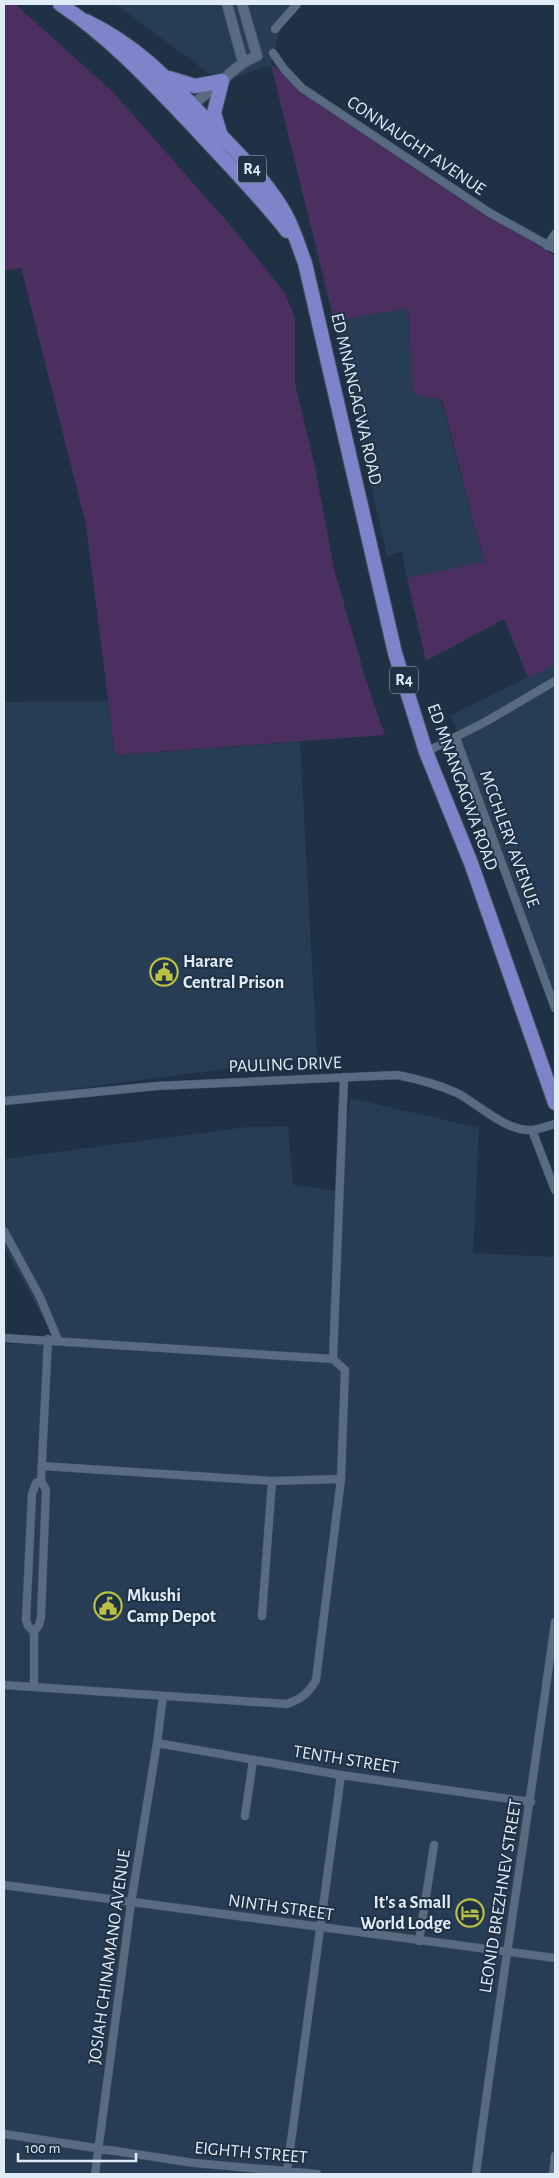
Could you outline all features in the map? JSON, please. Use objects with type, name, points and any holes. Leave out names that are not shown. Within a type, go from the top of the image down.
[{"type":"highway","name":"ED MNANGAGWA ROAD","points":[[60,4],[86,21],[116,36],[166,77],[186,109],[298,244]]},
{"type":"highway","name":"ED MNANGAGWA ROAD","points":[[86,21],[186,109],[221,136],[271,192],[289,222],[305,263],[395,653],[426,752],[471,863],[555,1103]]},
{"type":"highway","points":[[166,77],[195,86],[222,80],[214,113],[221,136]]},
{"type":"street","points":[[227,4],[243,62]]},
{"type":"street","points":[[186,109],[222,80],[230,71],[243,62],[257,56],[242,4]]},
{"type":"street","points":[[275,29],[297,4]]},
{"type":"street","name":"CONNAUGHT AVENUE","points":[[273,53],[284,70],[302,88],[490,214],[551,248]]},
{"type":"street","points":[[551,248],[555,234]]},
{"type":"street","points":[[426,752],[456,738],[555,682]]},
{"type":"street","name":"MCCHLERY AVENUE","points":[[456,738],[552,989],[555,1008]]},
{"type":"street","name":"PAULING DRIVE","points":[[4,1101],[157,1086],[397,1075],[428,1082],[459,1094],[484,1112],[512,1126],[532,1130],[555,1124]]},
{"type":"street","points":[[334,1359],[344,1077]]},
{"type":"street","points":[[532,1130],[555,1190]]},
{"type":"street","points":[[4,1231],[40,1297],[58,1340]]},
{"type":"street","points":[[4,1338],[48,1339],[334,1359],[345,1370],[341,1479],[316,1680],[310,1691],[302,1698],[287,1704],[4,1685]]},
{"type":"street","points":[[34,1686],[34,1632],[40,1622],[46,1490],[41,1481],[48,1339]]},
{"type":"street","points":[[42,1466],[272,1481],[341,1479]]},
{"type":"street","points":[[34,1632],[28,1626],[26,1620],[32,1494],[36,1483],[41,1481]]},
{"type":"street","points":[[262,1616],[272,1481]]},
{"type":"street","points":[[29,1576],[42,1575]]},
{"type":"street","name":"LEONID BREZHNEV STREET","points":[[476,2174],[495,2027],[508,1952],[555,1622]]},
{"type":"street","name":"JOSIAH CHINAMANO AVENUE","points":[[95,2174],[131,1903],[163,1696]]},
{"type":"street","name":"TENTH STREET","points":[[157,1744],[342,1775],[530,1802]]},
{"type":"street","points":[[245,1816],[253,1760]]},
{"type":"street","points":[[287,2170],[342,1775]]},
{"type":"street","points":[[419,1941],[434,1845]]},
{"type":"street","name":"NINTH STREET","points":[[4,1885],[322,1929],[555,1958]]},
{"type":"street","name":"EIGHTH STREET","points":[[4,2134],[194,2164],[287,2170],[317,2174]]},
{"type":"street","points":[[553,2174],[555,2156]]},
{"type":"shaded area","points":[[4,4],[15,4],[113,92],[237,233],[285,293],[295,318],[295,383],[316,472],[334,569],[365,677],[385,735],[115,755],[86,525],[21,268],[4,271]]},
{"type":"shaded area","points":[[115,4],[296,4],[282,21],[271,65],[221,82]]},
{"type":"shaded area","points":[[271,65],[451,188],[555,256],[555,664],[528,678],[504,619],[426,661],[407,578],[484,562],[442,400],[413,394],[408,308],[334,321]]},
{"type":"shaded area","points":[[408,308],[413,393],[441,400],[484,563],[407,578],[402,552],[387,556],[334,321]]},
{"type":"shaded area","points":[[555,664],[555,998],[451,715]]},
{"type":"shaded area","points":[[108,701],[115,755],[300,742],[317,1057],[4,1098],[4,702]]},
{"type":"shaded area","points":[[350,1098],[479,1128],[473,1253],[555,1257],[555,2174],[4,2174],[4,1344],[58,1345],[4,1247],[4,1159],[247,1127],[288,1126],[293,1185],[339,1191]]},
{"type":"place","name":"Harare Central Prison","points":[[164,972]]},
{"type":"place","name":"Mkushi Camp Depot","points":[[108,1606]]},
{"type":"place","name":"It's a Small World Lodge","points":[[470,1913]]}]
